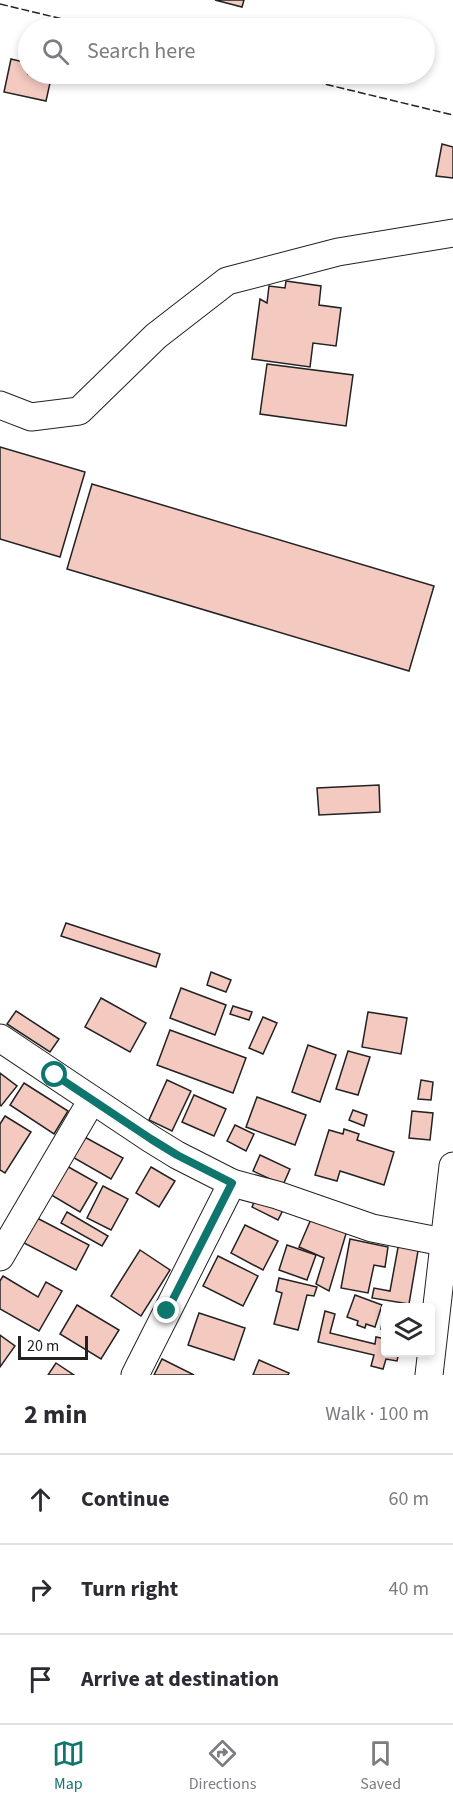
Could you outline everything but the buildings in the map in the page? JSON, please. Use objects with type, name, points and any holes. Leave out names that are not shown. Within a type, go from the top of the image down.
[{"type":"street","points":[[0,405],[31,417],[79,411],[156,336],[227,281],[338,252],[453,233]]},
{"type":"street","points":[[0,1038],[177,1155],[232,1183],[277,1195],[372,1228],[443,1242]]},
{"type":"street","points":[[0,1257],[92,1100]]},
{"type":"street","points":[[429,1375],[446,1287],[443,1242],[453,1166]]},
{"type":"street","points":[[135,1375],[232,1183]]},
{"type":"fence","points":[[0,4],[58,18]]},
{"type":"fence","points":[[324,84],[453,115]]},
{"type":"route","points":[[55,1075],[177,1155],[232,1183],[167,1311]]}]
